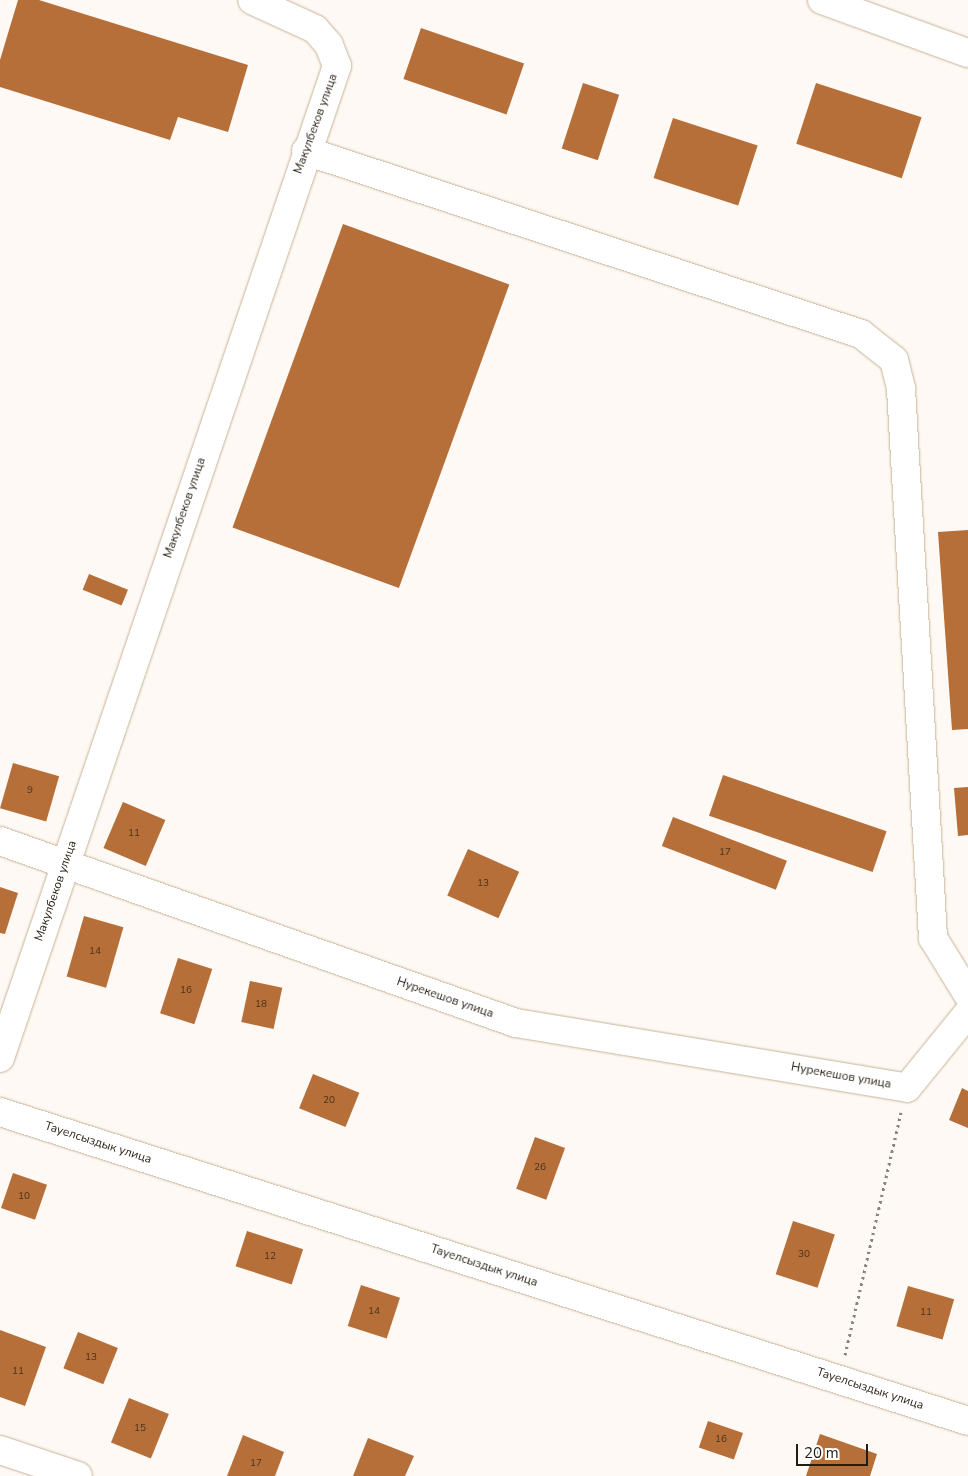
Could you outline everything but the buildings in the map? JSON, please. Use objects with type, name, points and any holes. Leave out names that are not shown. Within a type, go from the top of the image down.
[{"type":"street","name":"Макулбеков улица","points":[[0,1058],[306,151],[337,66],[329,45],[315,29],[252,0]]},
{"type":"street","points":[[822,0],[968,52]]},
{"type":"street","points":[[306,151],[861,334],[894,360],[900,388],[933,938],[968,996]]},
{"type":"street","name":"Нурекешов улица","points":[[0,841],[516,1023],[907,1088]]},
{"type":"street","points":[[907,1088],[968,1013]]},
{"type":"street","name":"Тауелсыздык улица","points":[[0,1112],[968,1420]]},
{"type":"street","points":[[0,1450],[78,1476]]},
{"type":"path","points":[[839,1380],[907,1088]]}]
